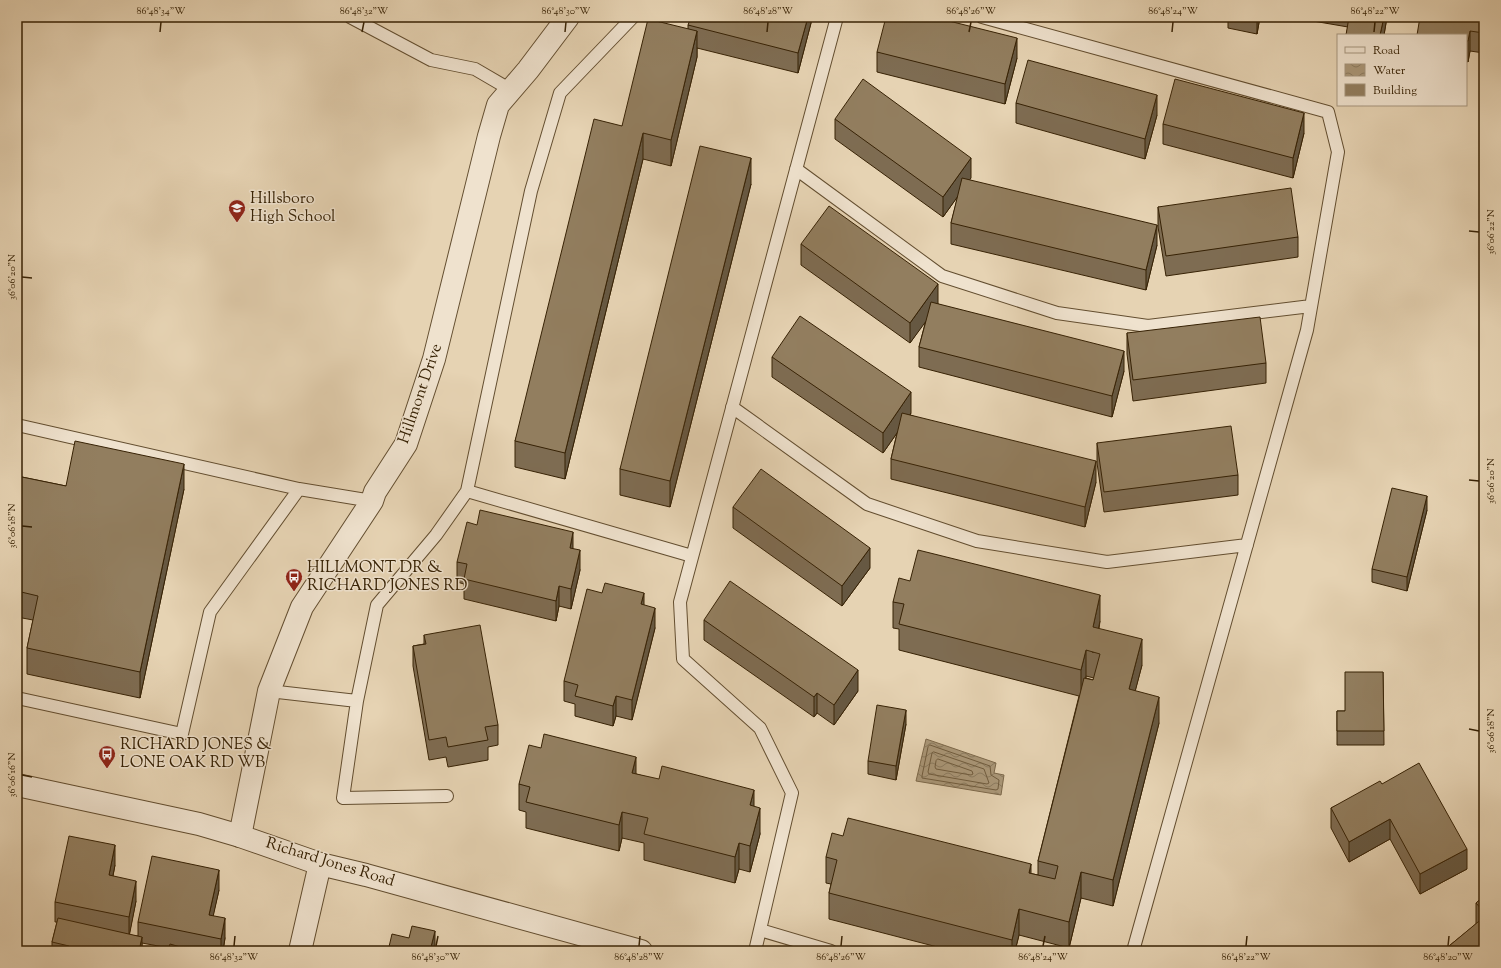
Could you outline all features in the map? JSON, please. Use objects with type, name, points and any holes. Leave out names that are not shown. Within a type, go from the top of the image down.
[{"type":"street","name":"Hillmont Drive","points":[[240,836],[269,691],[302,607],[372,501],[406,444],[434,358],[488,136],[498,105],[528,70],[568,17]]},
{"type":"street","name":"Richard Jones Road","points":[[17,785],[199,824],[240,836],[320,864],[366,875],[641,951]]},
{"type":"street","points":[[300,951],[320,864]]},
{"type":"lane","points":[[350,17],[432,60],[475,69],[511,90]]},
{"type":"lane","points":[[447,796],[343,798],[357,701],[377,606],[436,535],[467,491],[531,191],[560,93],[633,17]]},
{"type":"lane","points":[[755,951],[792,793],[760,728],[683,659],[680,602],[837,17]]},
{"type":"lane","points":[[982,17],[1328,112],[1338,152],[1307,330],[1133,951]]},
{"type":"lane","points":[[796,169],[942,276],[1057,313],[1148,326],[1311,306]]},
{"type":"lane","points":[[732,407],[867,504],[977,541],[1107,562],[1247,545]]},
{"type":"lane","points":[[17,425],[300,489],[372,501]]},
{"type":"lane","points":[[17,698],[182,734],[210,612],[300,489]]},
{"type":"lane","points":[[467,491],[692,556]]},
{"type":"lane","points":[[269,691],[357,701]]},
{"type":"lane","points":[[760,930],[831,951]]},
{"type":"water","points":[[926,739],[996,763],[994,773],[1004,775],[1001,795],[916,781]]},
{"type":"building","points":[[691,17],[808,17],[798,53],[688,25]]},
{"type":"building","points":[[886,17],[933,17],[1017,38],[1005,84],[877,52]]},
{"type":"building","points":[[1349,17],[1384,17],[1380,34],[1346,34]]},
{"type":"building","points":[[1420,17],[1484,17],[1484,33],[1470,31],[1468,41],[1467,34],[1417,34]]},
{"type":"building","points":[[648,19],[697,31],[671,140],[643,133],[565,453],[515,441],[594,119],[622,126]]},
{"type":"building","points":[[1028,60],[1157,95],[1145,139],[1016,103]]},
{"type":"building","points":[[863,79],[971,158],[943,197],[835,119]]},
{"type":"building","points":[[1175,79],[1304,113],[1293,158],[1163,124]]},
{"type":"building","points":[[700,146],[751,158],[670,481],[620,469]]},
{"type":"building","points":[[962,178],[1157,225],[1146,270],[951,223]]},
{"type":"building","points":[[1291,188],[1298,237],[1166,256],[1158,207]]},
{"type":"building","points":[[829,206],[938,284],[910,323],[801,244]]},
{"type":"building","points":[[931,302],[1124,351],[1112,396],[919,347]]},
{"type":"building","points":[[800,316],[911,392],[883,433],[772,357]]},
{"type":"building","points":[[1260,317],[1266,363],[1133,380],[1127,333]]},
{"type":"building","points":[[902,413],[1096,461],[1085,507],[891,459]]},
{"type":"building","points":[[1231,426],[1238,475],[1104,492],[1097,443]]},
{"type":"building","points":[[75,441],[184,464],[140,672],[27,648],[38,596],[17,591],[17,476],[66,486]]},
{"type":"building","points":[[761,469],[870,548],[842,586],[733,507]]},
{"type":"building","points":[[1392,488],[1427,496],[1407,577],[1372,569]]},
{"type":"building","points":[[480,510],[573,532],[570,548],[580,550],[571,589],[559,586],[556,601],[464,579],[467,564],[457,562],[467,522],[477,525]]},
{"type":"building","points":[[918,550],[1100,595],[1093,627],[1142,639],[1129,689],[1159,697],[1113,880],[1081,872],[1069,922],[1019,909],[1012,940],[829,893],[837,860],[826,857],[832,833],[843,836],[848,818],[1031,864],[1029,873],[1055,879],[1058,866],[1038,861],[1084,678],[1093,680],[1100,654],[1086,650],[1081,670],[899,624],[904,604],[893,602],[899,578],[910,581]]},
{"type":"building","points":[[730,581],[858,670],[834,705],[817,693],[814,697],[704,620]]},
{"type":"building","points":[[605,583],[644,593],[641,604],[655,608],[632,700],[616,696],[613,706],[575,696],[578,685],[564,681],[587,589],[602,593]]},
{"type":"building","points":[[480,625],[498,725],[485,727],[488,740],[448,747],[446,737],[429,740],[413,646],[426,644],[424,635]]},
{"type":"building","points":[[1345,672],[1383,672],[1384,731],[1337,731],[1337,711],[1345,711]]},
{"type":"building","points":[[877,705],[906,710],[896,766],[868,761]]},
{"type":"building","points":[[544,734],[636,757],[632,773],[659,779],[662,766],[754,790],[750,805],[760,808],[750,846],[739,843],[735,857],[644,834],[648,818],[622,812],[619,825],[526,802],[530,787],[519,784],[529,745],[541,748]]},
{"type":"building","points":[[1419,763],[1467,849],[1420,874],[1390,819],[1349,842],[1331,808],[1380,781],[1382,784]]},
{"type":"building","points":[[69,836],[115,845],[109,875],[136,881],[129,917],[55,902]]},
{"type":"building","points":[[152,856],[219,870],[209,915],[225,918],[221,939],[138,922]]},
{"type":"building","points":[[1484,896],[1484,912],[1476,903]]},
{"type":"building","points":[[1484,917],[1484,951],[1454,951],[1449,946]]},
{"type":"building","points":[[58,918],[142,937],[139,951],[68,951],[69,946],[52,942]]},
{"type":"building","points":[[412,926],[435,931],[430,951],[388,951],[392,934],[409,938]]},
{"type":"building","points":[[170,944],[194,951],[168,951]]},
{"type":"place","name":"Hillsboro High School","points":[[237,223]]},
{"type":"place","name":"HILLMONT DR & RICHARD JONES RD","points":[[294,592]]},
{"type":"place","name":"RICHARD JONES & LONE OAK RD WB","points":[[107,769]]}]
